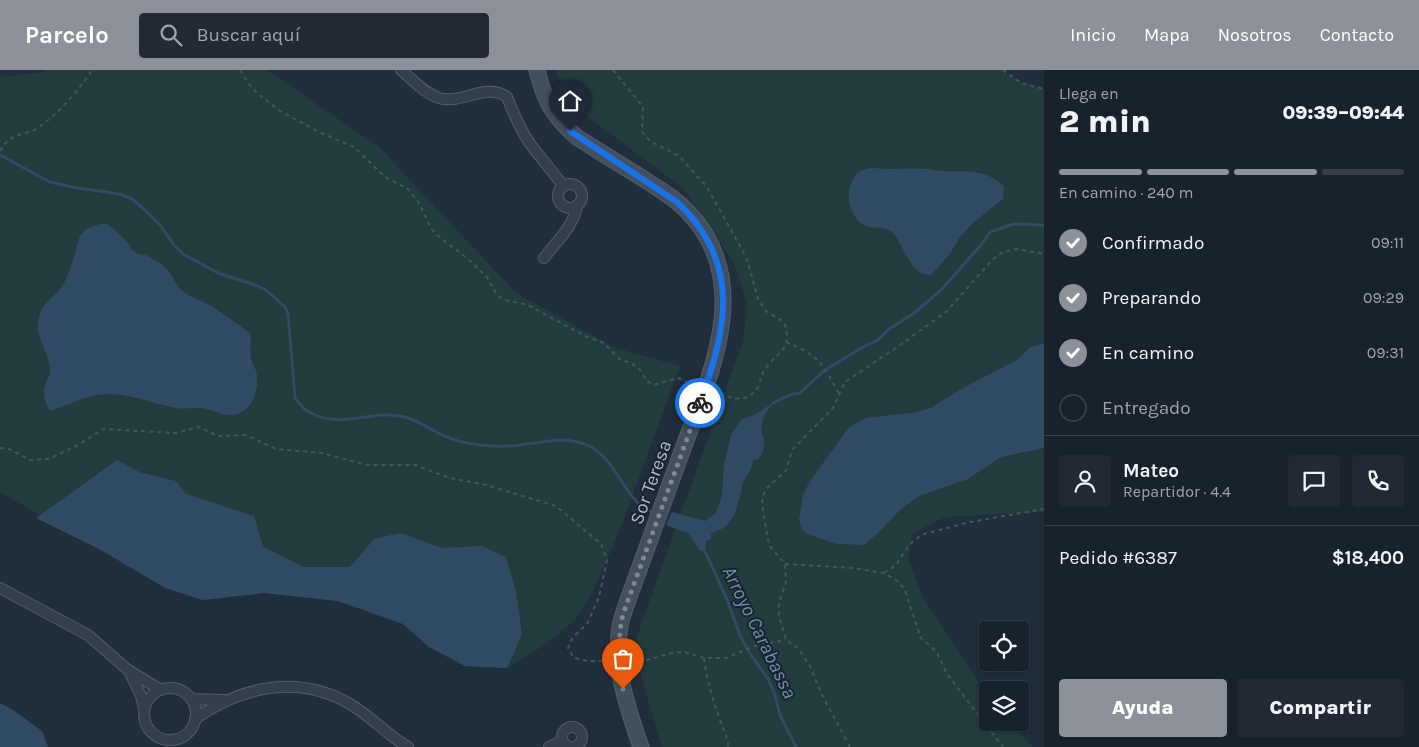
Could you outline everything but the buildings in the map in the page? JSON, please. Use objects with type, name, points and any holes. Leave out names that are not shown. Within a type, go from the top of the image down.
[{"type":"street","points":[[401,70],[430,94],[440,98],[450,99],[486,91],[496,91],[508,97],[517,123],[533,149],[553,170],[563,186]]},
{"type":"street","name":"Sor Teresa","points":[[537,70],[546,100],[563,124],[578,138],[677,202],[689,213],[704,233],[720,272],[724,304],[719,342],[713,368],[623,614],[619,641],[620,672],[623,689],[641,747]]},
{"type":"street","points":[[544,258],[570,224],[576,213],[577,205],[582,198],[580,189],[572,184],[563,186]]},
{"type":"street","points":[[563,186],[559,194],[561,203],[568,208],[577,205]]},
{"type":"street","points":[[0,588],[88,635],[128,670],[161,690]]},
{"type":"street","points":[[128,670],[141,696],[145,724],[154,735],[175,743],[190,731],[196,712],[191,699],[185,693],[169,688],[153,694],[147,701],[144,709]]},
{"type":"street","points":[[195,719],[226,700],[252,690],[278,687],[300,688],[320,692],[351,704],[384,731],[408,747]]},
{"type":"street","points":[[191,699],[226,700]]},
{"type":"street","points":[[154,735],[156,747]]},
{"type":"street","points":[[549,747],[563,741]]},
{"type":"path","points":[[0,151],[9,139],[34,130],[52,116],[80,88],[92,70]]},
{"type":"path","points":[[240,70],[248,83],[280,111],[320,133],[354,147],[385,177],[408,189],[419,203],[431,228],[487,277],[497,295],[505,300],[528,305],[585,336],[604,343],[619,359],[633,364],[641,371],[647,381],[653,385],[678,378],[695,386]]},
{"type":"path","points":[[1003,70],[1021,83],[1044,89]]},
{"type":"path","points":[[850,747],[820,691],[811,668],[799,649],[786,640],[779,616],[779,603],[786,582],[785,564],[770,544],[762,498],[767,488],[786,470],[792,450],[833,408],[845,382],[947,311],[992,260],[1003,252],[1017,249],[1044,254]]},
{"type":"path","points":[[786,342],[811,354],[822,364],[839,394]]},
{"type":"path","points":[[0,448],[8,449],[30,460],[49,459],[78,445],[103,429],[175,433],[199,427],[218,436],[246,435],[276,449],[322,453],[366,465],[415,465],[450,478],[486,485],[556,506],[601,544],[607,560],[595,606],[587,624],[573,637],[568,648],[574,658],[587,661],[609,661]]},
{"type":"path","points":[[883,574],[896,566],[907,548],[914,540],[924,534],[970,522],[1044,509]]},
{"type":"path","points":[[785,564],[854,568],[883,574],[895,579],[904,588],[921,638],[936,651],[947,674],[1003,747]]},
{"type":"path","points":[[628,660],[646,660],[684,652],[704,658],[726,658],[757,645],[786,640]]},
{"type":"path","points":[[704,658],[707,680],[728,741],[728,747]]},
{"type":"green space","points":[[46,70],[267,70],[379,147],[516,293],[616,348],[680,366],[621,527],[592,593],[575,620],[543,646],[507,668],[465,666],[429,647],[403,624],[338,601],[264,593],[203,600],[165,588],[0,492],[0,77],[44,72]]},
{"type":"green space","points":[[554,70],[1003,70],[1021,83],[1044,89],[1044,512],[945,517],[913,533],[908,559],[923,597],[979,683],[979,731],[1018,731],[1033,747],[662,747],[641,676],[637,636],[743,341],[747,304],[734,263],[684,189],[576,108]]},
{"type":"water","points":[[872,168],[975,172],[998,181],[1004,187],[1003,199],[974,222],[931,275],[924,274],[913,266],[891,231],[866,226],[857,220],[853,214],[849,202],[849,188],[858,172]]},
{"type":"water","points":[[100,224],[107,224],[114,229],[129,244],[132,250],[138,254],[146,255],[162,264],[179,288],[186,294],[212,306],[250,333],[250,356],[256,372],[257,384],[251,403],[242,412],[229,415],[200,408],[180,409],[115,394],[92,396],[51,411],[45,401],[44,393],[50,373],[50,366],[38,331],[40,316],[45,305],[60,289],[67,278],[80,236],[86,229]]},
{"type":"water","points":[[1044,343],[1044,448],[1001,457],[968,479],[919,496],[900,510],[864,545],[837,544],[807,534],[802,530],[799,520],[803,495],[810,481],[849,427],[866,418],[917,412],[931,408],[961,389],[1017,360],[1029,348]]},
{"type":"water","points":[[773,403],[764,416],[761,429],[764,448],[759,459],[753,460],[752,467],[743,483],[734,515],[727,526],[711,534],[711,539],[706,541],[705,550],[700,551],[688,533],[666,525],[672,512],[705,521],[716,513],[722,496],[724,464],[731,435],[741,420],[754,415]]},
{"type":"water","points":[[117,460],[139,472],[176,481],[186,494],[254,516],[263,547],[304,567],[350,567],[374,539],[400,533],[442,548],[482,546],[506,557],[516,591],[522,635],[507,668],[465,666],[429,647],[403,624],[338,601],[264,593],[203,600],[165,588],[103,551],[36,518]]},
{"type":"water","points":[[0,703],[42,731],[48,747],[0,747]]},
{"type":"waterway","name":"Arroyo Carabassa","points":[[0,155],[50,182],[120,194],[132,199],[160,225],[183,254],[218,273],[266,290],[285,307],[288,314],[295,398],[301,406],[315,415],[338,420],[394,415],[415,421],[450,438],[466,443],[492,446],[509,446],[558,440],[578,442],[598,452],[615,470],[636,500],[644,508],[655,513]]},
{"type":"waterway","points":[[773,403],[792,394],[800,393],[825,370],[878,340],[889,329],[913,314],[941,290],[981,245],[990,232],[1013,224],[1044,225]]},
{"type":"waterway","name":"Arroyo Carabassa","points":[[703,547],[725,595],[740,635],[747,649],[768,679],[775,695],[780,715],[796,747]]},
{"type":"way so far","points":[[623,689],[620,672],[619,641],[623,614],[700,403]]},
{"type":"route","points":[[570,131],[677,202],[689,213],[704,233],[710,245],[720,272],[723,287],[723,323],[713,368],[700,403]]}]
